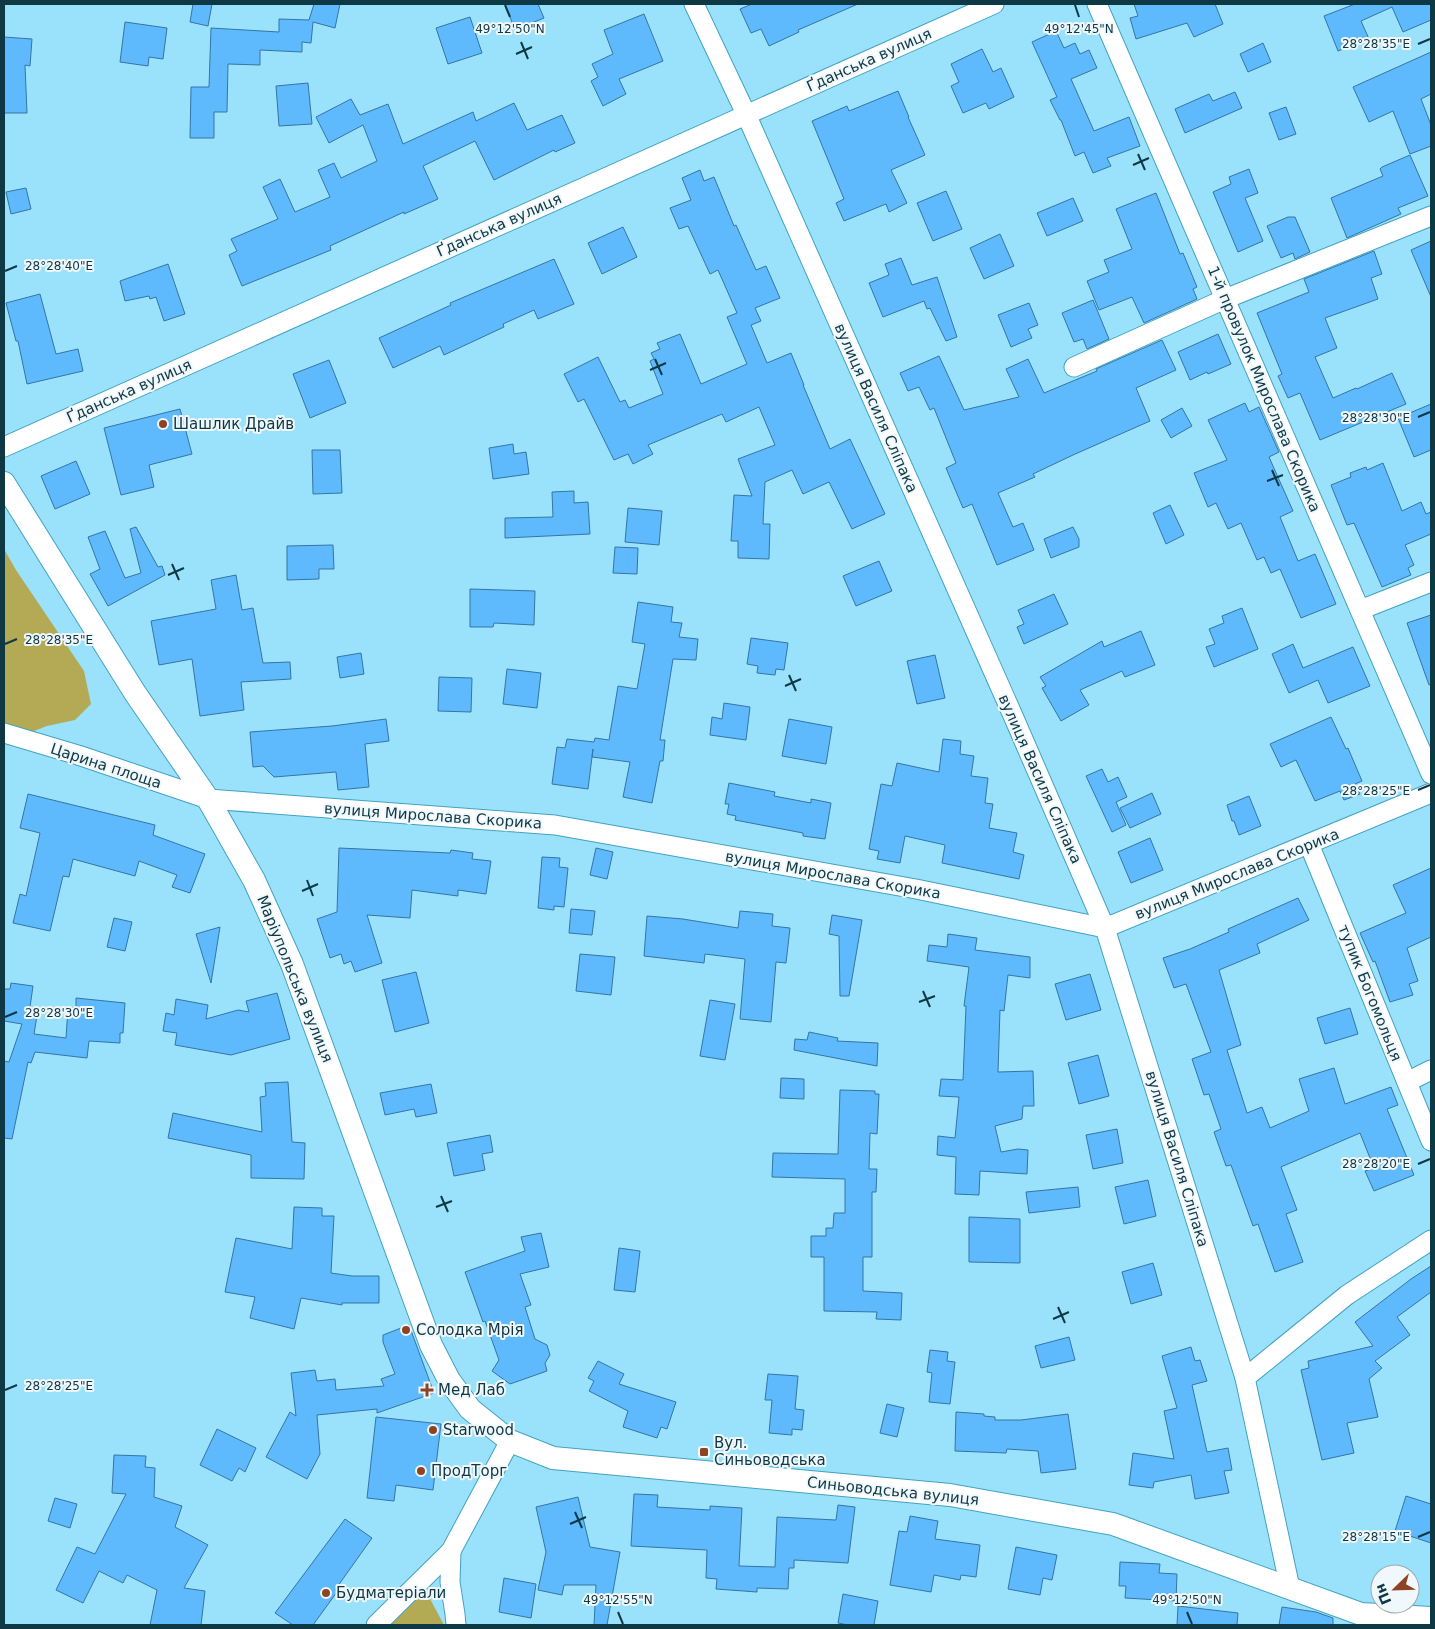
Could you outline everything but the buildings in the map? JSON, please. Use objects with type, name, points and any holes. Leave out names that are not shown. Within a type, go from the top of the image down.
[{"type":"street","name":"вулиця Василя Сліпака","points":[[694,4],[746,114],[1105,928],[1245,1378],[1290,1588]]},
{"type":"street","name":"Ґданська вулиця","points":[[4,447],[994,4]]},
{"type":"street","name":"1-й провулок Мирослава Скорика","points":[[1097,4],[1431,774]]},
{"type":"street","points":[[1074,367],[1225,298],[1431,216]]},
{"type":"street","name":"Маріупольська вулиця","points":[[4,484],[135,693],[208,799],[254,880],[292,964],[431,1345],[449,1380],[470,1409],[510,1441]]},
{"type":"street","points":[[1360,610],[1431,582]]},
{"type":"street","name":"Царина площа","points":[[4,733],[78,755],[208,799]]},
{"type":"street","name":"вулиця Мирослава Скорика","points":[[208,799],[555,825],[916,889],[1105,928],[1431,793]]},
{"type":"street","name":"тупик Богомольця","points":[[1309,844],[1431,1141]]},
{"type":"street","points":[[1407,1082],[1431,1070]]},
{"type":"street","points":[[1245,1378],[1347,1295],[1431,1240]]},
{"type":"street","points":[[376,1625],[451,1551],[510,1441]]},
{"type":"street","name":"Синьоводська вулиця","points":[[510,1441],[553,1458],[950,1495],[1113,1524],[1361,1614],[1431,1618]]},
{"type":"street","points":[[451,1551],[450,1582],[456,1614],[456,1625]]},
{"type":"shaded area","points":[[4,549],[84,671],[91,704],[75,720],[47,726],[29,733],[4,725]]},
{"type":"shaded area","points":[[428,1595],[444,1625],[376,1625],[409,1598]]},
{"type":"place","name":"Шашлик Драйв","points":[[163,424]]},
{"type":"place","name":"Солодка Мрія","points":[[406,1330]]},
{"type":"place","name":"Мед Лаб","points":[[427,1390]]},
{"type":"place","name":"Starwood","points":[[433,1430]]},
{"type":"place","name":"Вул. Синьоводська","points":[[704,1452]]},
{"type":"place","name":"ПродТорг","points":[[421,1471]]},
{"type":"place","name":"Будматеріали","points":[[326,1593]]}]
